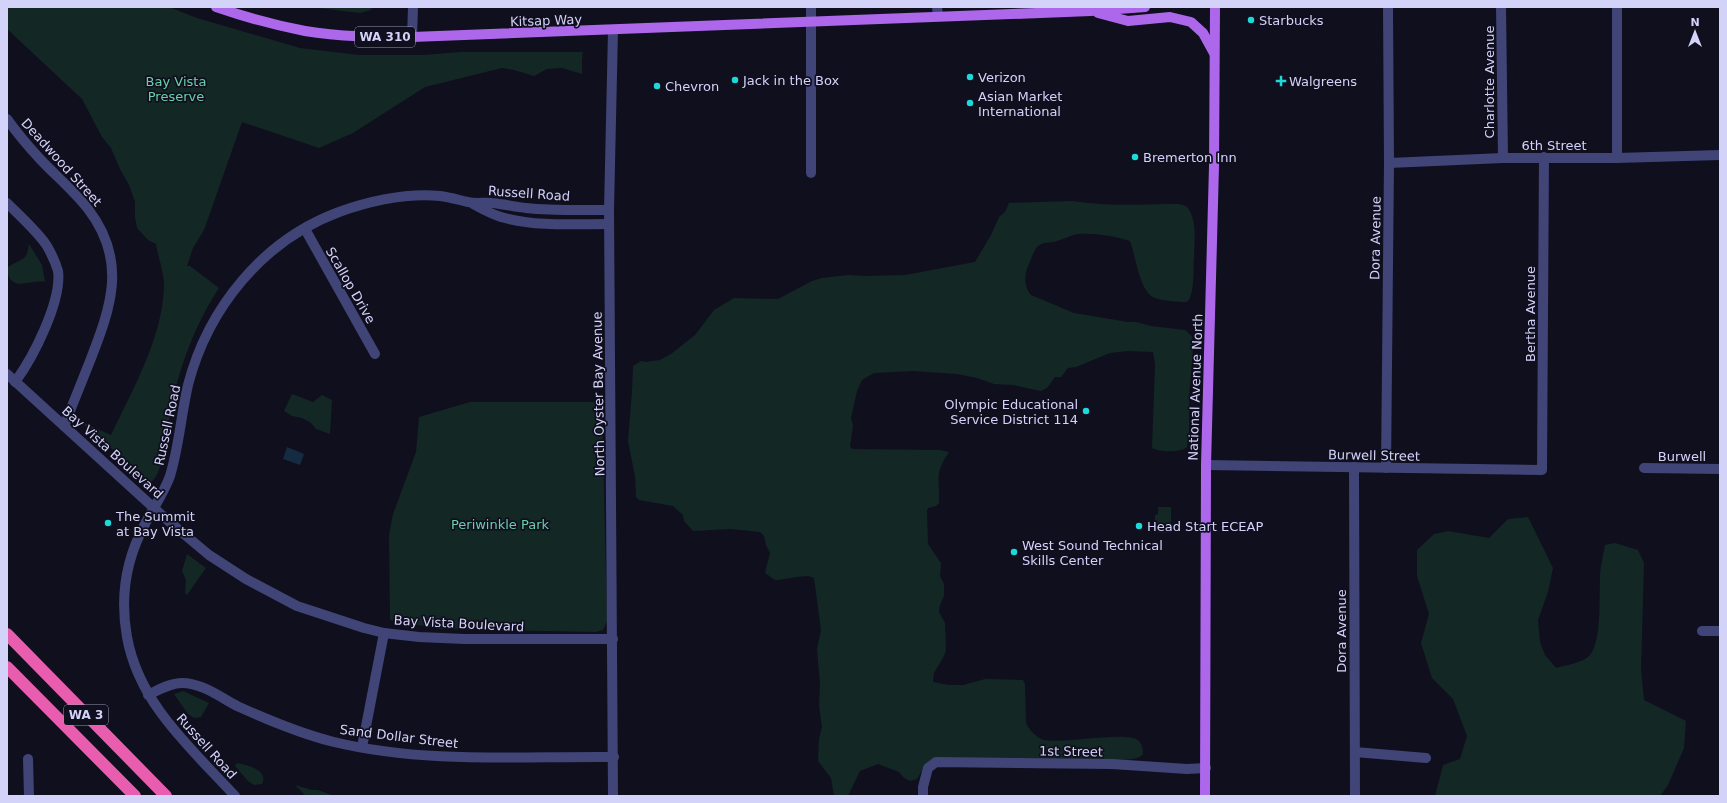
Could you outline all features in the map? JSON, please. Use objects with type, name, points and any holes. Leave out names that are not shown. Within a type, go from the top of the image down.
[{"type":"highway","name":"WA 3","points":[[7,634],[166,796]]},
{"type":"highway","name":"WA 3","points":[[7,667],[135,796]]},
{"type":"main road","name":"Kitsap Way","points":[[216,7],[270,23],[305,31],[350,35],[412,37],[811,21],[937,12],[1091,11],[1145,7]]},
{"type":"main road","name":"National Avenue North","points":[[1205,796],[1206,465],[1214,166],[1215,7]]},
{"type":"main road","points":[[1091,11],[1128,21],[1170,17],[1191,22],[1203,34],[1215,54]]},
{"type":"street","points":[[412,37],[413,7]]},
{"type":"street","points":[[811,7],[811,173]]},
{"type":"street","name":"Dora Avenue","points":[[1386,468],[1389,163],[1388,7]]},
{"type":"street","name":"Charlotte Avenue","points":[[1502,7],[1502,158]]},
{"type":"street","points":[[1617,7],[1618,158]]},
{"type":"street","name":"North Oyster Bay Avenue","points":[[613,30],[609,224],[614,796]]},
{"type":"street","name":"Deadwood Street","points":[[7,119],[39,158],[89,210],[104,237],[112,265],[112,291],[106,321],[64,426]]},
{"type":"street","name":"6th Street","points":[[1389,163],[1502,158],[1618,158],[1720,155]]},
{"type":"street","name":"Bertha Avenue","points":[[1542,470],[1544,157]]},
{"type":"street","name":"Russell Road","points":[[235,796],[166,722],[148,695],[137,672],[127,639],[124,606],[127,574],[132,551],[169,479],[188,386],[196,361],[208,332],[229,296],[255,265],[282,243],[304,229],[340,212],[400,197],[440,196],[471,203],[494,203],[530,209],[609,210]]},
{"type":"street","points":[[7,203],[46,245],[58,270],[58,289],[41,336],[24,369],[15,382]]},
{"type":"street","name":"Russell Road","points":[[471,203],[489,212],[513,220],[546,224],[609,224]]},
{"type":"street","name":"Scallop Drive","points":[[304,229],[375,354]]},
{"type":"street","name":"Bay Vista Boulevard","points":[[7,374],[209,555],[271,593],[297,606],[344,622],[384,632],[445,638],[613,639]]},
{"type":"street","name":"Burwell Street","points":[[1206,465],[1354,466],[1386,468],[1542,470]]},
{"type":"street","name":"Dora Avenue","points":[[1354,466],[1355,796]]},
{"type":"street","name":"Burwell","points":[[1644,468],[1720,469]]},
{"type":"street","points":[[1702,631],[1720,631]]},
{"type":"street","points":[[362,748],[384,632]]},
{"type":"street","name":"Sand Dollar Street","points":[[148,695],[176,683],[195,685],[238,706],[298,731],[333,742],[362,748],[446,757],[614,757]]},
{"type":"street","points":[[1355,752],[1426,758]]},
{"type":"street","points":[[28,759],[29,796]]},
{"type":"street","name":"1st Street","points":[[923,796],[923,787],[928,768],[936,762],[1112,764],[1187,769],[1206,768]]},
{"type":"green space","name":"Bay Vista Preserve","points":[[7,7],[169,7],[197,18],[300,48],[359,55],[423,55],[461,52],[583,52],[582,56],[584,56],[582,57],[582,74],[562,68],[547,69],[534,76],[502,68],[425,87],[353,133],[319,148],[242,122],[204,230],[193,248],[187,266],[190,266],[219,288],[201,319],[187,352],[172,404],[161,465],[158,473],[150,482],[80,421],[111,435],[146,361],[159,322],[163,303],[164,283],[156,244],[148,240],[137,228],[135,202],[129,185],[111,148],[102,137],[82,99],[7,29]]},
{"type":"green space","points":[[310,7],[372,7],[371,10],[360,13]]},
{"type":"green space","points":[[1072,201],[1119,205],[1178,204],[1187,207],[1193,218],[1195,232],[1193,275],[1190,299],[1187,302],[1162,300],[1155,298],[1150,294],[1145,289],[1130,241],[1104,235],[1078,234],[1054,242],[1041,244],[1037,247],[1033,254],[1025,277],[1027,288],[1031,295],[1074,313],[1185,330],[1192,336],[1193,349],[1187,447],[1180,450],[1170,451],[1152,448],[1155,364],[1153,352],[1128,351],[1110,353],[1076,367],[1068,368],[1061,377],[1055,377],[1047,388],[1041,391],[1013,385],[994,384],[977,378],[957,374],[913,371],[874,373],[862,380],[857,391],[851,418],[853,426],[850,446],[853,449],[940,450],[949,452],[941,466],[940,471],[939,503],[936,506],[928,508],[927,511],[928,544],[941,563],[940,576],[944,584],[944,596],[939,612],[945,623],[946,650],[934,673],[933,682],[949,685],[963,685],[985,679],[1023,680],[1025,684],[1026,723],[1036,736],[1044,740],[1053,741],[1108,737],[1131,738],[1138,740],[1142,747],[1143,754],[1140,757],[1127,760],[1051,760],[924,767],[917,779],[910,781],[904,778],[899,772],[878,764],[860,771],[848,796],[834,796],[831,778],[818,761],[819,739],[822,727],[819,706],[820,684],[817,649],[821,630],[814,578],[801,576],[775,580],[765,573],[770,553],[764,536],[760,532],[731,529],[693,531],[684,521],[683,515],[673,506],[639,500],[636,497],[635,477],[628,441],[633,366],[641,361],[646,362],[660,360],[671,354],[695,335],[714,310],[734,298],[778,299],[812,281],[822,278],[848,275],[905,275],[975,262],[991,235],[999,217],[1005,212],[1009,203]]},
{"type":"green space","points":[[29,244],[42,265],[45,282],[21,284],[12,281],[9,276],[7,268],[25,257]]},
{"type":"green space","points":[[292,394],[313,402],[322,395],[332,400],[330,434],[316,429],[311,423],[302,418],[292,416],[284,411]]},
{"type":"green space","name":"Periwinkle Park","points":[[470,402],[602,402],[607,621],[603,630],[596,632],[441,629],[390,620],[389,535],[393,514],[416,452],[419,417]]},
{"type":"green space","points":[[1158,507],[1171,507],[1171,533],[1155,532],[1155,515],[1158,514]]},
{"type":"green space","points":[[1528,517],[1553,568],[1548,592],[1538,620],[1540,642],[1545,655],[1556,668],[1587,658],[1594,648],[1598,630],[1600,575],[1605,545],[1615,543],[1638,550],[1644,563],[1641,669],[1644,700],[1686,721],[1684,748],[1668,785],[1660,796],[1435,796],[1443,765],[1460,759],[1467,736],[1453,699],[1432,678],[1421,643],[1429,614],[1417,576],[1417,550],[1434,534],[1448,531],[1489,538],[1508,519]]},
{"type":"green space","points":[[187,554],[206,568],[187,595],[185,593],[186,580],[182,571]]},
{"type":"green space","points":[[183,691],[209,703],[201,717],[194,718],[188,714],[174,694]]},
{"type":"green space","points":[[237,763],[251,767],[260,772],[263,779],[262,784],[254,785],[248,781],[235,766]]},
{"type":"green space","points":[[295,785],[312,790],[318,790],[334,796],[306,796]]},
{"type":"water","points":[[287,447],[304,454],[300,465],[283,459]]},
{"type":"place","name":"Starbucks","points":[[1251,20]]},
{"type":"place","name":"Verizon","points":[[970,77]]},
{"type":"place","name":"Jack in the Box","points":[[735,80]]},
{"type":"place","name":"Walgreens","points":[[1281,81]]},
{"type":"place","name":"Chevron","points":[[657,86]]},
{"type":"place","name":"Asian Market International","points":[[970,103]]},
{"type":"place","name":"Bremerton Inn","points":[[1135,157]]},
{"type":"place","name":"Olympic Educational Service District 114","points":[[1086,411]]},
{"type":"place","name":"The Summit at Bay Vista","points":[[108,523]]},
{"type":"place","name":"Head Start ECEAP","points":[[1139,526]]},
{"type":"place","name":"West Sound Technical Skills Center","points":[[1014,552]]}]
